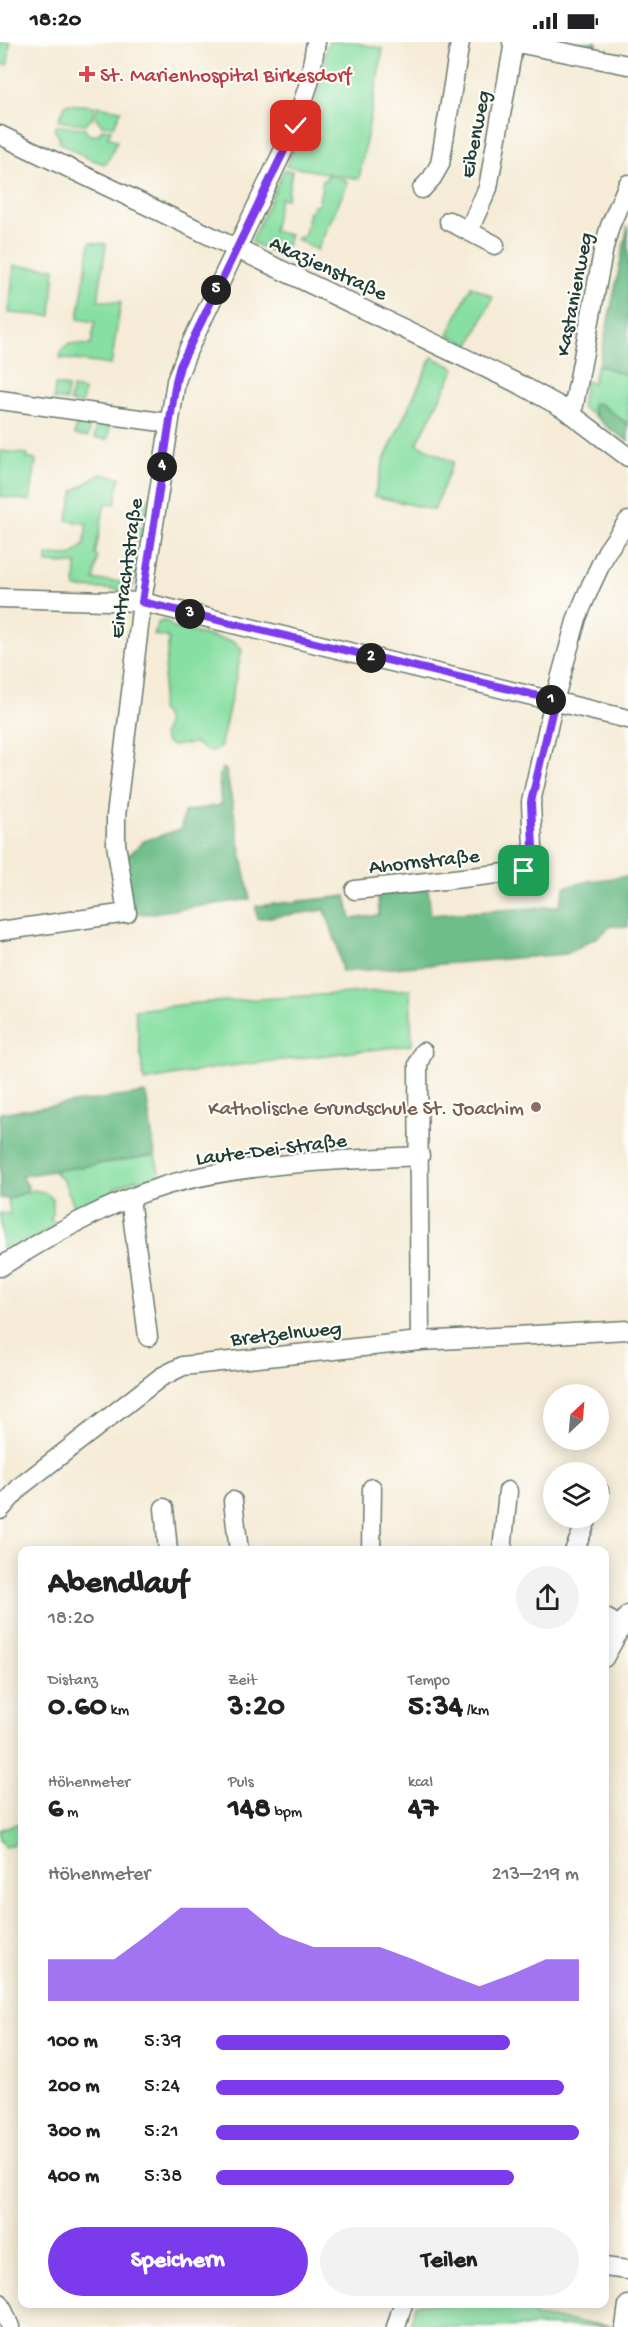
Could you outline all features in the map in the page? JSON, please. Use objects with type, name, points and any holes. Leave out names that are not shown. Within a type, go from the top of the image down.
[{"type":"street","name":"Eintrachtstraße","points":[[0,930],[127,913],[116,844],[116,816],[142,602],[176,381],[180,366],[296,126],[309,83],[316,42]]},
{"type":"street","points":[[422,189],[440,164],[460,42]]},
{"type":"street","points":[[513,42],[541,45],[628,65]]},
{"type":"street","name":"Eibenweg","points":[[469,230],[488,188],[513,42]]},
{"type":"street","name":"Akazienstraße","points":[[0,135],[521,385],[572,416],[628,457]]},
{"type":"street","name":"Kastanienweg","points":[[572,416],[604,247],[610,226],[628,184]]},
{"type":"street","points":[[449,221],[495,245]]},
{"type":"street","points":[[0,400],[170,423]]},
{"type":"street","name":"Ahornstraße","points":[[355,890],[535,877],[531,802],[555,700],[577,618],[607,551],[628,521]]},
{"type":"street","points":[[0,598],[142,602],[628,718]]},
{"type":"street","points":[[420,1341],[418,1064],[423,1052]]},
{"type":"street","name":"Laute-Dei-Straße","points":[[0,1267],[70,1225],[130,1198],[168,1185],[238,1171],[420,1156]]},
{"type":"street","points":[[130,1198],[148,1337]]},
{"type":"street","name":"Bretzelnweg","points":[[0,1510],[21,1486],[172,1370],[183,1366],[420,1341],[628,1330]]},
{"type":"street","points":[[371,1546],[372,1488]]},
{"type":"street","points":[[502,1546],[508,1491]]},
{"type":"street","points":[[233,1501],[238,1546]]},
{"type":"street","points":[[164,1508],[168,1546]]},
{"type":"street","points":[[576,1546],[584,1528]]},
{"type":"street","points":[[609,1618],[626,1620],[609,1649]]},
{"type":"street","points":[[609,2268],[628,2270]]},
{"type":"street","points":[[0,2303],[10,2327]]},
{"type":"street","points":[[625,2327],[628,2305]]},
{"type":"street","points":[[396,2327],[402,2308]]},
{"type":"green space","points":[[0,42],[10,42],[6,65],[0,63]]},
{"type":"green space","points":[[328,42],[353,42],[383,49],[359,179],[286,166],[316,101]]},
{"type":"green space","points":[[544,42],[597,42],[595,54]]},
{"type":"green space","points":[[66,104],[94,106],[93,118],[85,124],[58,121]]},
{"type":"green space","points":[[97,106],[121,110],[114,126],[102,125],[96,118]]},
{"type":"green space","points":[[56,126],[84,128],[92,136],[99,134],[102,129],[111,130],[108,137],[117,141],[107,163],[85,157],[59,142],[59,136],[54,130]]},
{"type":"green space","points":[[284,170],[292,171],[287,199],[280,198],[273,231],[290,235],[283,257],[251,242]]},
{"type":"green space","points":[[327,175],[345,179],[348,183],[317,250],[296,239],[305,235],[309,211],[312,210],[313,205],[318,206],[323,180],[326,180]]},
{"type":"green space","points":[[628,226],[628,376],[599,365]]},
{"type":"green space","points":[[90,242],[106,244],[98,301],[121,302],[111,365],[60,358],[62,350],[69,344],[91,345],[95,322],[78,319]]},
{"type":"green space","points":[[14,266],[55,268],[51,316],[9,313]]},
{"type":"green space","points":[[471,286],[493,297],[470,345],[448,335]]},
{"type":"green space","points":[[432,357],[455,368],[417,444],[453,462],[434,510],[374,496],[384,460]]},
{"type":"green space","points":[[597,365],[628,375],[628,424],[600,404],[592,408],[596,417],[581,407],[585,381],[593,383]]},
{"type":"green space","points":[[55,385],[68,387],[66,401],[54,399]]},
{"type":"green space","points":[[72,388],[84,390],[82,404],[70,402]]},
{"type":"green space","points":[[593,403],[600,404],[628,424],[628,441],[600,420],[593,409]]},
{"type":"green space","points":[[76,422],[90,424],[88,437],[75,435]]},
{"type":"green space","points":[[96,425],[110,426],[108,439],[95,438]]},
{"type":"green space","points":[[0,451],[28,454],[27,458],[36,460],[30,501],[0,496]]},
{"type":"green space","points":[[101,474],[120,477],[115,504],[105,503],[95,555],[98,556],[94,580],[124,582],[125,571],[137,572],[131,590],[75,588],[76,564],[47,563],[47,555],[71,556],[84,545],[87,524],[67,520],[74,491]]},
{"type":"green space","points":[[141,498],[148,499],[145,521],[132,519],[133,509],[139,510]]},
{"type":"green space","points":[[131,526],[144,528],[142,542],[129,540]]},
{"type":"green space","points":[[128,546],[141,548],[139,565],[126,563]]},
{"type":"green space","points":[[166,621],[174,628],[235,642],[242,650],[220,748],[209,752],[195,743],[172,746],[163,736],[166,720],[160,710],[169,639],[154,635],[158,623]]},
{"type":"green space","points":[[222,768],[226,770],[250,899],[145,914],[127,912],[118,865],[144,841],[181,829],[184,812],[221,805],[219,778]]},
{"type":"green space","points":[[628,876],[628,927],[611,926],[599,936],[566,954],[342,972],[337,945],[325,910],[257,919],[256,906],[346,896],[351,919],[379,915],[378,894],[428,889],[431,915],[559,906],[565,887]]},
{"type":"green space","points":[[410,989],[412,1045],[221,1067],[144,1081],[135,1010],[198,1003]]},
{"type":"green space","points":[[146,1093],[155,1155],[21,1176],[28,1186],[27,1191],[8,1199],[0,1198],[0,1113]]},
{"type":"green space","points":[[155,1155],[160,1176],[138,1183],[137,1179],[114,1188],[114,1192],[76,1211],[64,1181],[53,1171]]},
{"type":"green space","points":[[33,1190],[44,1192],[53,1199],[53,1214],[50,1219],[55,1222],[56,1226],[3,1256],[0,1213],[10,1214],[8,1199]]},
{"type":"green space","points":[[18,1823],[18,1842],[6,1847],[0,1839],[0,1830]]},
{"type":"green space","points":[[415,2308],[535,2308],[534,2317],[615,2326],[410,2327]]},
{"type":"place","name":"St. Marienhospital Birkesdorf","points":[[87,74]]},
{"type":"place","name":"Katholische Grundschule St. Joachim","points":[[536,1107]]},
{"type":"route","points":[[296,126],[180,366],[142,602],[555,700],[531,802],[534,870],[524,871]]}]
